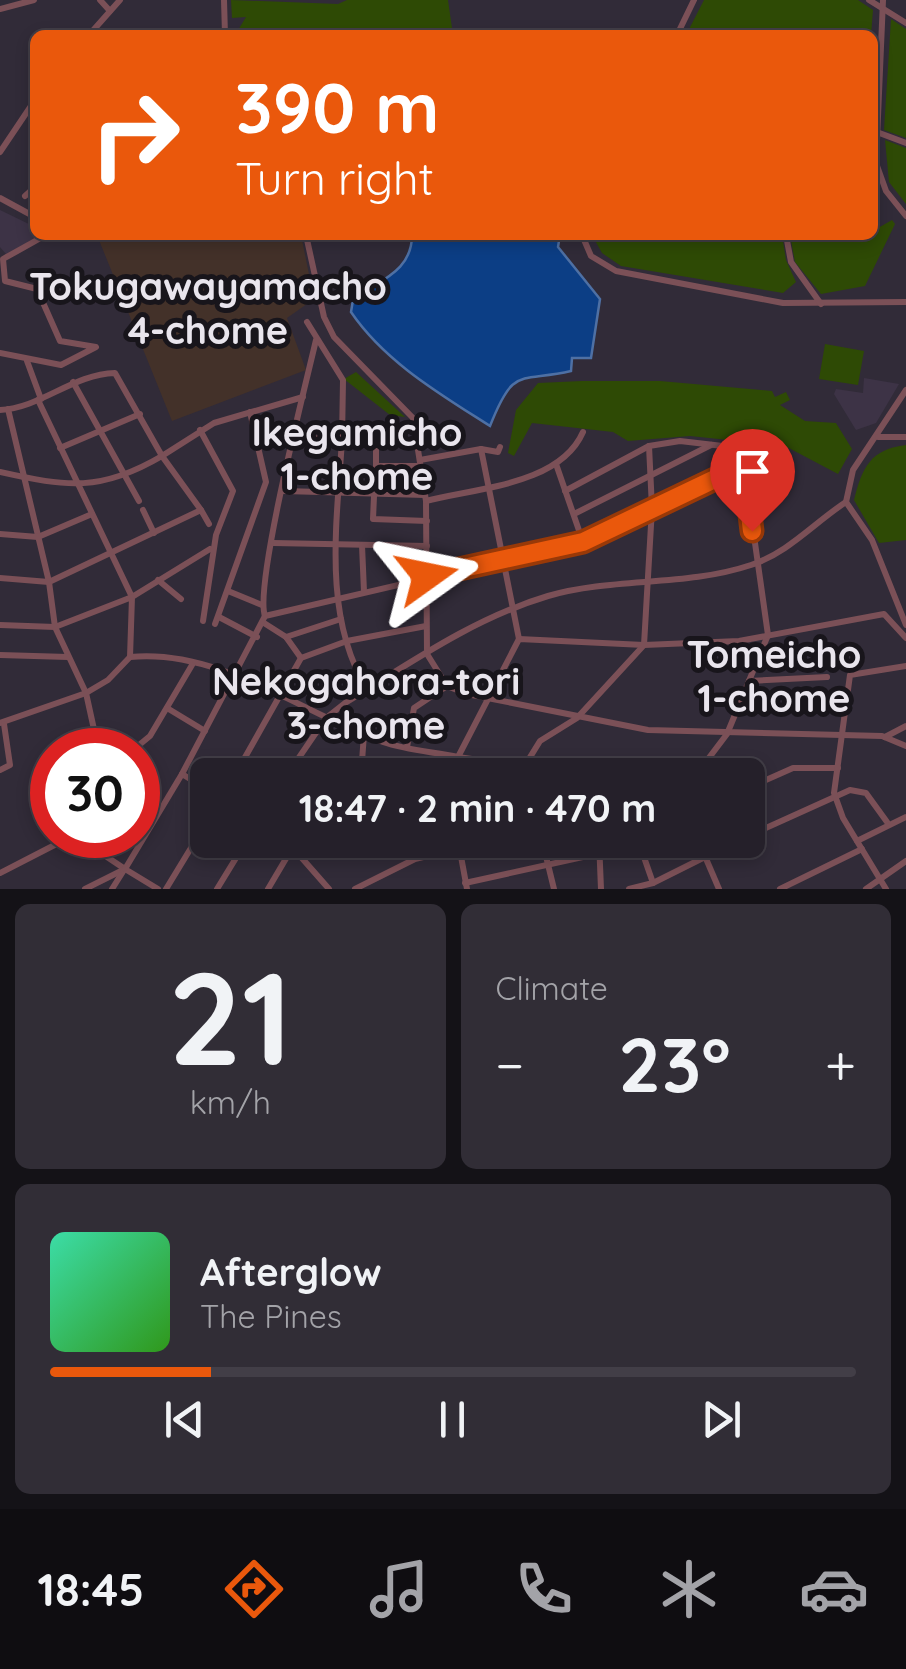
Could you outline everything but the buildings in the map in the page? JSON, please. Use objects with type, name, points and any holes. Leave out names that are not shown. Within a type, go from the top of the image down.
[{"type":"street","points":[[0,9],[34,0]]},
{"type":"street","points":[[100,0],[110,11]]},
{"type":"street","points":[[93,30],[120,0]]},
{"type":"street","points":[[224,0],[225,30]]},
{"type":"street","points":[[679,30],[694,0]]},
{"type":"street","points":[[869,0],[883,4],[906,23]]},
{"type":"street","points":[[878,75],[883,4]]},
{"type":"street","points":[[0,152],[30,107]]},
{"type":"street","points":[[878,132],[906,143]]},
{"type":"street","points":[[878,162],[880,178],[906,216]]},
{"type":"street","points":[[26,196],[30,192]]},
{"type":"street","points":[[0,198],[30,214]]},
{"type":"street","points":[[0,354],[62,366],[96,347],[60,341],[37,289],[6,281],[3,259],[37,240]]},
{"type":"street","points":[[307,240],[324,317],[334,337],[400,401],[415,425],[426,498],[426,654],[447,686],[577,718],[648,730],[843,734],[885,737],[906,746]]},
{"type":"street","points":[[584,240],[591,256],[608,268],[783,303],[906,302]]},
{"type":"street","points":[[787,240],[791,262],[822,305]]},
{"type":"street","points":[[308,322],[343,380],[336,599],[351,663],[368,689]]},
{"type":"street","points":[[301,658],[286,637],[265,619],[262,605],[293,437],[316,340]]},
{"type":"street","points":[[0,770],[10,765],[2,723],[86,693],[108,680],[130,656],[132,597],[60,448],[27,361]]},
{"type":"street","points":[[91,728],[86,693],[55,627],[49,582],[4,409],[39,400],[73,382],[115,373],[162,456],[209,524]]},
{"type":"street","points":[[73,382],[138,502]]},
{"type":"street","points":[[297,758],[326,718],[426,654],[515,607],[551,595],[705,577],[755,564],[809,533],[846,502],[854,470],[906,390]]},
{"type":"street","points":[[0,472],[77,486],[126,477],[200,430],[302,397]]},
{"type":"street","points":[[250,412],[264,482],[217,621],[256,637]]},
{"type":"street","points":[[60,448],[140,414]]},
{"type":"street","points":[[293,437],[342,440],[415,425]]},
{"type":"street","points":[[200,430],[233,491],[216,536],[203,621]]},
{"type":"street","points":[[376,432],[376,466],[420,463],[481,449],[498,452],[500,447]]},
{"type":"street","points":[[264,482],[339,495],[426,498],[539,474],[574,450],[584,432]]},
{"type":"street","points":[[878,437],[906,437]]},
{"type":"street","points":[[565,491],[650,446],[680,442],[740,448],[768,635],[727,734],[709,758]]},
{"type":"street","points":[[574,514],[711,445]]},
{"type":"street","points":[[532,758],[540,741],[577,718],[644,645],[652,508],[650,446]]},
{"type":"street","points":[[458,756],[520,639],[481,449]]},
{"type":"street","points":[[556,464],[583,542]]},
{"type":"street","points":[[112,889],[182,774],[265,619],[427,576],[583,542],[744,465]]},
{"type":"street","points":[[374,496],[374,519],[427,521]]},
{"type":"street","points":[[846,502],[872,540],[906,624]]},
{"type":"street","points":[[143,510],[154,532]]},
{"type":"street","points":[[0,578],[49,582],[201,510]]},
{"type":"street","points":[[0,534],[38,537],[92,514]]},
{"type":"street","points":[[273,542],[427,546]]},
{"type":"street","points":[[362,545],[364,592]]},
{"type":"street","points":[[0,625],[55,627],[132,597],[210,549]]},
{"type":"street","points":[[158,580],[175,599],[180,599]]},
{"type":"street","points":[[228,592],[262,605]]},
{"type":"street","points":[[520,639],[644,645],[738,642],[884,614],[906,638]]},
{"type":"street","points":[[286,637],[341,619]]},
{"type":"street","points":[[245,758],[301,658],[346,642],[426,626]]},
{"type":"street","points":[[0,655],[68,657]]},
{"type":"street","points":[[130,656],[150,655],[234,675],[364,734],[406,747],[467,758]]},
{"type":"street","points":[[155,728],[192,665]]},
{"type":"street","points":[[886,889],[834,793],[850,675],[906,666]]},
{"type":"street","points":[[748,681],[828,676]]},
{"type":"street","points":[[406,747],[414,708],[447,686]]},
{"type":"street","points":[[167,708],[205,731]]},
{"type":"street","points":[[885,737],[906,726]]},
{"type":"street","points":[[362,758],[364,734]]},
{"type":"street","points":[[765,780],[793,768],[838,768]]},
{"type":"street","points":[[182,774],[190,779]]},
{"type":"street","points":[[765,828],[834,793],[850,790],[866,793],[887,822]]},
{"type":"street","points":[[857,841],[887,822],[906,816]]},
{"type":"street","points":[[0,874],[74,835],[158,889]]},
{"type":"street","points":[[166,889],[190,850]]},
{"type":"street","points":[[780,889],[862,850]]},
{"type":"street","points":[[217,889],[235,858]]},
{"type":"street","points":[[268,889],[283,858]]},
{"type":"street","points":[[303,858],[329,889]]},
{"type":"street","points":[[355,889],[386,870],[419,858]]},
{"type":"street","points":[[461,858],[466,886],[579,858]]},
{"type":"street","points":[[546,858],[554,889]]},
{"type":"street","points":[[601,858],[601,889]]},
{"type":"street","points":[[644,858],[653,883]]},
{"type":"street","points":[[630,889],[653,883],[702,858]]},
{"type":"street","points":[[704,858],[719,889]]},
{"type":"street","points":[[866,889],[906,861]]},
{"type":"street","points":[[86,889],[124,869]]},
{"type":"shaded area","points":[[0,210],[30,225],[32,240],[6,254],[0,247]]},
{"type":"shaded area","points":[[99,240],[302,240],[314,299],[287,318],[306,370],[172,421]]},
{"type":"shaded area","points":[[864,378],[899,384],[876,423],[856,430],[834,394],[836,389],[863,393]]},
{"type":"green space","points":[[231,0],[338,4],[347,0],[448,0],[452,30],[238,30],[246,17],[232,18]]},
{"type":"green space","points":[[704,0],[858,0],[873,10],[871,30],[689,30]]},
{"type":"green space","points":[[891,19],[906,29],[906,138],[884,130]]},
{"type":"green space","points":[[885,140],[906,148],[906,204],[889,182]]},
{"type":"green space","points":[[892,220],[895,224],[865,286],[821,294],[795,262],[791,240],[878,240],[878,228]]},
{"type":"green space","points":[[595,240],[783,240],[796,282],[783,293],[621,266],[602,253]]},
{"type":"green space","points":[[825,344],[864,351],[858,385],[819,379]]},
{"type":"green space","points":[[356,372],[405,417],[390,415],[344,379]]},
{"type":"green space","points":[[660,381],[772,391],[775,397],[786,392],[790,400],[780,405],[805,421],[836,423],[852,449],[838,474],[785,446],[690,436],[628,441],[613,432],[532,423],[514,456],[508,453],[516,410],[538,383]]},
{"type":"green space","points":[[906,445],[906,540],[879,543],[854,500],[857,488],[876,455]]},
{"type":"water","points":[[412,240],[559,240],[558,247],[600,299],[591,358],[572,358],[571,371],[520,380],[512,385],[490,426],[397,362],[351,312],[353,300],[400,267]]},
{"type":"district","name":"Tokugawayamacho 4-chome","points":[[208,308]]},
{"type":"district","name":"Ikegamicho 1-chome","points":[[357,454]]},
{"type":"district","name":"Tomeicho 1-chome","points":[[774,676]]},
{"type":"district","name":"Nekogahora-tori 3-chome","points":[[366,703]]},
{"type":"route","points":[[427,576],[583,542],[744,465],[752,531]]}]
